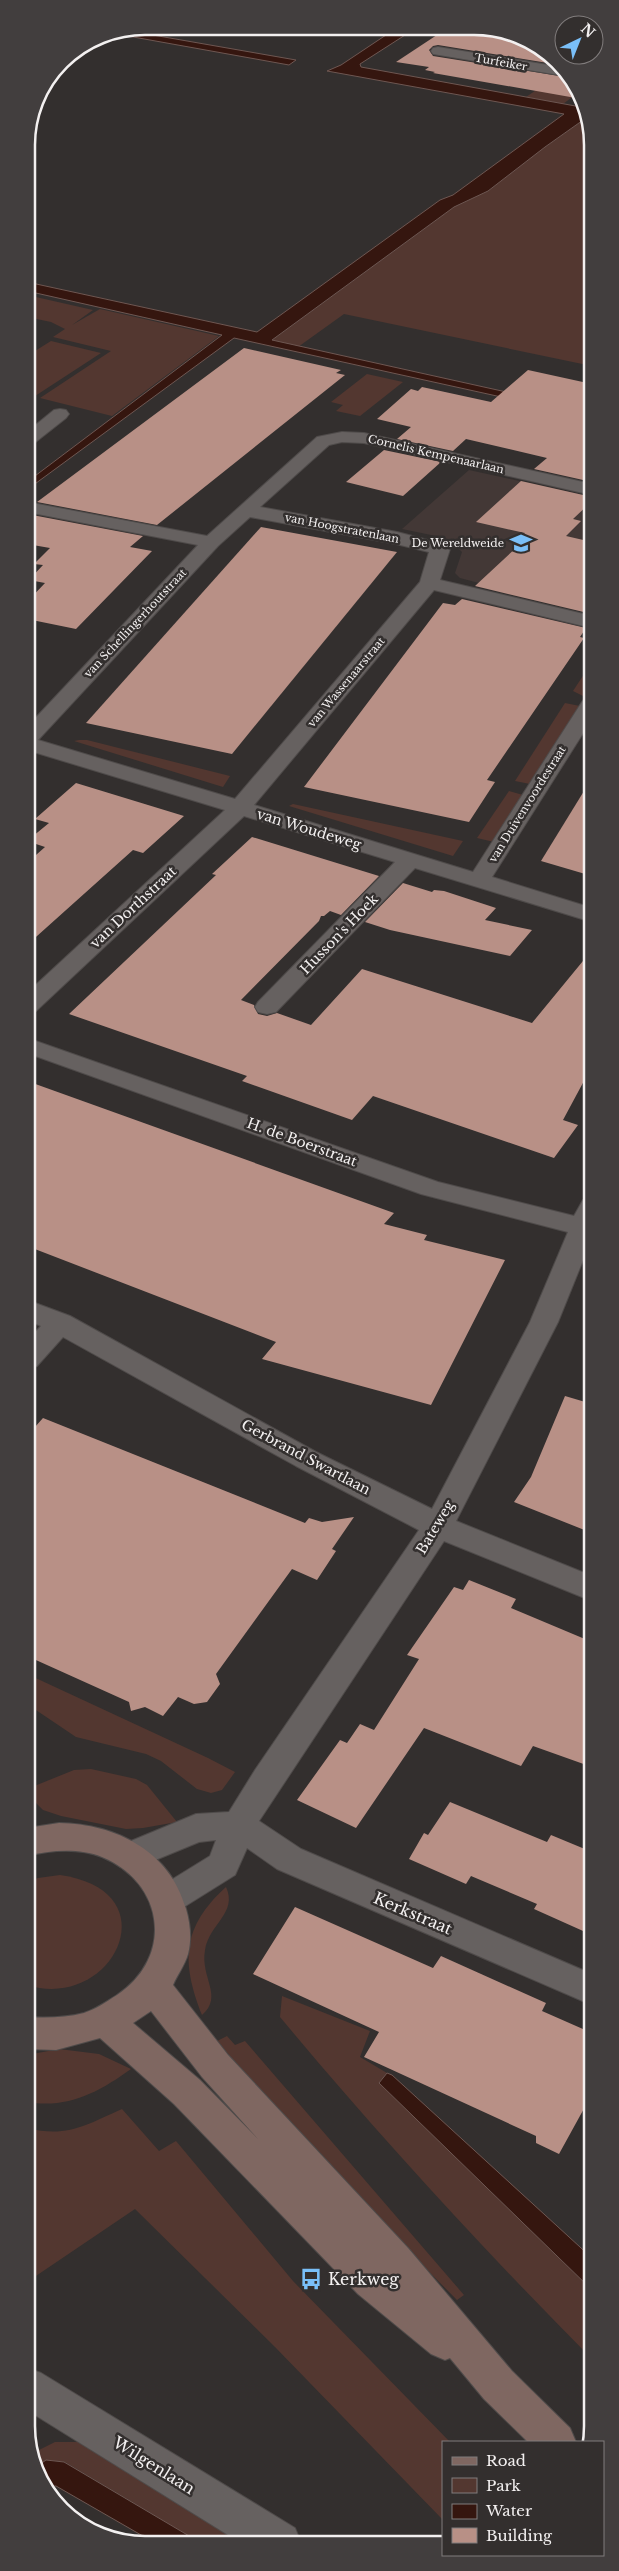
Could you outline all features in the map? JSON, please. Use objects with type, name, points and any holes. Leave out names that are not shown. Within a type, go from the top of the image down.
[{"type":"main road","points":[[35,1833],[88,1839],[103,1843],[131,1856],[156,1880],[167,1900],[172,1922],[171,1944],[161,1973],[152,1986],[132,2006],[107,2022],[65,2034],[35,2033]]},
{"type":"main road","points":[[152,1986],[215,2066],[394,2261],[498,2385]]},
{"type":"main road","points":[[107,2022],[187,2092],[372,2281],[498,2385],[555,2441]]},
{"type":"street","name":"Turfeiker","points":[[438,51],[555,70]]},
{"type":"street","points":[[506,62],[522,52]]},
{"type":"street","points":[[35,434],[60,414]]},
{"type":"street","name":"Cornelis Kempenaarlaan","points":[[244,510],[323,442],[342,437],[364,438],[584,488]]},
{"type":"street","points":[[35,509],[211,542]]},
{"type":"street","name":"van Schellingerhoutstraat","points":[[35,732],[211,542],[244,510]]},
{"type":"street","name":"van Hoogstratenlaan","points":[[244,510],[397,538],[440,549]]},
{"type":"street","name":"van Wassenaarstraat","points":[[240,808],[429,583],[440,549]]},
{"type":"street","points":[[429,583],[584,620]]},
{"type":"street","name":"van Duivenvoordestraat","points":[[478,882],[584,715]]},
{"type":"street","name":"van Woudeweg","points":[[35,744],[478,882],[584,913]]},
{"type":"street","name":"van Dorthstraat","points":[[35,999],[240,808]]},
{"type":"street","name":"Husson's Hoek","points":[[267,1007],[410,860]]},
{"type":"street","name":"H. de Boerstraat","points":[[35,1048],[430,1188],[584,1215]]},
{"type":"street","name":"Bateweg","points":[[167,1900],[223,1864],[239,1826],[267,1779],[438,1526],[544,1322],[584,1223]]},
{"type":"street","name":"Gerbrand Swartlaan","points":[[35,1312],[60,1323],[306,1459],[438,1526],[584,1586]]},
{"type":"street","points":[[35,1350],[60,1323]]},
{"type":"street","points":[[131,1856],[196,1828],[239,1826]]},
{"type":"street","name":"Kerkstraat","points":[[239,1826],[289,1859],[584,1987]]},
{"type":"street","name":"Wilgenlaan","points":[[35,2392],[269,2536]]},
{"type":"shaded area","name":"De Wereldweide","points":[[469,470],[584,495],[584,611],[460,578],[455,573],[462,552],[455,545],[436,536],[402,529]]},
{"type":"green space","points":[[557,76],[561,78],[573,96],[563,104],[526,97]]},
{"type":"green space","points":[[581,121],[584,145],[584,364],[344,314],[298,347],[271,341],[454,207],[488,191]]},
{"type":"green space","points":[[35,297],[93,310],[72,325],[100,309],[219,336],[112,416],[40,398],[111,351],[53,337],[65,329],[51,322],[35,319]]},
{"type":"green space","points":[[51,341],[101,353],[35,396],[35,351]]},
{"type":"green space","points":[[367,374],[403,382],[360,416],[336,411],[343,405],[331,402]]},
{"type":"green space","points":[[584,674],[584,696],[573,691]]},
{"type":"green space","points":[[565,703],[580,706],[530,784],[515,781]]},
{"type":"green space","points":[[87,740],[230,776],[223,787],[74,741]]},
{"type":"green space","points":[[509,791],[523,795],[494,842],[477,838]]},
{"type":"green space","points":[[293,804],[463,841],[453,856],[289,806]]},
{"type":"green space","points":[[35,1678],[235,1772],[222,1790],[211,1793],[197,1789],[161,1761],[146,1754],[76,1737],[35,1709]]},
{"type":"green space","points":[[91,1769],[136,1779],[147,1785],[177,1822],[126,1829],[61,1816],[43,1810],[35,1802],[35,1786],[74,1770]]},
{"type":"green space","points":[[60,1875],[95,1885],[114,1903],[122,1924],[118,1946],[105,1966],[84,1981],[57,1989],[35,1986],[35,1879]]},
{"type":"green space","points":[[226,1887],[229,1896],[226,1912],[212,1933],[205,1950],[204,1960],[210,1986],[211,2001],[202,2015],[191,1978],[190,1946],[201,1916],[211,1902]]},
{"type":"green space","points":[[282,1996],[370,2031],[360,2057],[387,2073],[379,2083],[584,2282],[584,2351],[432,2191],[280,2017]]},
{"type":"green space","points":[[227,2036],[235,2045],[245,2041],[464,2295],[457,2300],[301,2143],[217,2041]]},
{"type":"green space","points":[[59,2049],[99,2054],[131,2069],[107,2085],[82,2097],[56,2103],[35,2103],[35,2054]]},
{"type":"green space","points":[[122,2109],[159,2151],[176,2141],[293,2281],[449,2441],[442,2441],[442,2519],[275,2347],[135,2209],[35,2277],[35,2130],[54,2132],[87,2125]]},
{"type":"green space","points":[[55,2442],[78,2442],[231,2536],[189,2536],[65,2462],[46,2460],[42,2463],[38,2450]]},
{"type":"water","points":[[153,35],[296,60],[289,65],[129,36]]},
{"type":"water","points":[[386,35],[405,35],[360,64],[361,67],[577,106],[581,121],[488,191],[454,207],[272,340],[584,409],[584,415],[234,338],[35,484],[35,476],[222,335],[35,293],[35,284],[257,332],[440,200],[453,195],[564,114],[327,71],[341,65]]},
{"type":"water","points":[[387,2073],[392,2075],[584,2251],[584,2282],[379,2083]]},
{"type":"water","points":[[46,2460],[64,2462],[189,2536],[143,2536],[53,2486],[46,2475],[42,2463]]},
{"type":"building","points":[[437,35],[481,35],[497,37],[516,43],[547,63],[438,45],[433,46],[429,50],[433,56],[559,76],[574,98],[433,73],[435,72],[425,70],[429,67],[396,62]]},
{"type":"building","points":[[244,348],[341,370],[336,373],[345,375],[157,525],[37,502]]},
{"type":"building","points":[[528,370],[584,382],[584,480],[534,469],[547,458],[466,439],[453,451],[397,439],[411,427],[377,419],[411,389],[418,391],[422,387],[491,402]]},
{"type":"building","points":[[384,450],[441,462],[403,496],[346,482]]},
{"type":"building","points":[[521,481],[584,495],[584,509],[573,519],[581,521],[566,536],[584,540],[584,612],[475,586],[519,545],[514,544],[525,533],[476,522]]},
{"type":"building","points":[[35,516],[143,536],[130,547],[152,551],[76,629],[35,621],[35,594],[45,583],[35,581],[35,574],[43,565],[35,563],[50,548],[35,545]]},
{"type":"building","points":[[261,527],[397,552],[232,754],[86,723]]},
{"type":"building","points":[[462,599],[584,628],[580,637],[584,638],[487,780],[495,782],[469,822],[304,787],[443,603],[455,605]]},
{"type":"building","points":[[76,783],[184,816],[143,853],[133,850],[35,938],[35,856],[45,847],[35,844],[35,834],[49,823],[35,819]]},
{"type":"building","points":[[584,791],[584,874],[541,861]]},
{"type":"building","points":[[252,837],[379,876],[341,915],[330,911],[321,916],[319,921],[241,1000],[254,1005],[258,1014],[267,1016],[277,1013],[311,1025],[362,969],[532,1023],[584,960],[584,1081],[563,1120],[578,1125],[554,1158],[373,1096],[352,1120],[242,1081],[247,1076],[69,1014],[216,875],[212,874]]},
{"type":"building","points":[[403,883],[432,892],[434,890],[444,891],[496,908],[485,920],[532,930],[510,956],[390,930],[365,922]]},
{"type":"building","points":[[35,1084],[394,1213],[384,1224],[427,1235],[424,1240],[505,1260],[431,1405],[262,1359],[276,1342],[35,1249]]},
{"type":"building","points":[[565,1396],[584,1402],[584,1530],[514,1502],[531,1477]]},
{"type":"building","points":[[43,1418],[305,1523],[309,1518],[322,1522],[354,1517],[332,1549],[336,1551],[317,1580],[292,1569],[216,1674],[220,1684],[207,1702],[194,1704],[178,1697],[163,1716],[145,1707],[131,1711],[129,1702],[35,1660],[35,1427]]},
{"type":"building","points":[[469,1580],[516,1599],[511,1608],[584,1639],[584,1764],[533,1746],[521,1766],[424,1728],[356,1828],[297,1800],[340,1740],[347,1743],[360,1724],[374,1730],[419,1659],[407,1655],[454,1587],[463,1590]]},
{"type":"building","points":[[450,1802],[547,1842],[551,1835],[584,1849],[584,1931],[534,1909],[537,1904],[471,1876],[466,1884],[409,1859],[424,1833],[428,1835]]},
{"type":"building","points":[[295,1907],[433,1968],[441,1956],[546,2003],[542,2011],[584,2029],[584,2109],[559,2154],[536,2143],[536,2136],[364,2057],[379,2032],[253,1974]]},
{"type":"place","name":"De Wereldweide","points":[[521,543]]},
{"type":"place","name":"Kerkweg","points":[[311,2279]]}]
